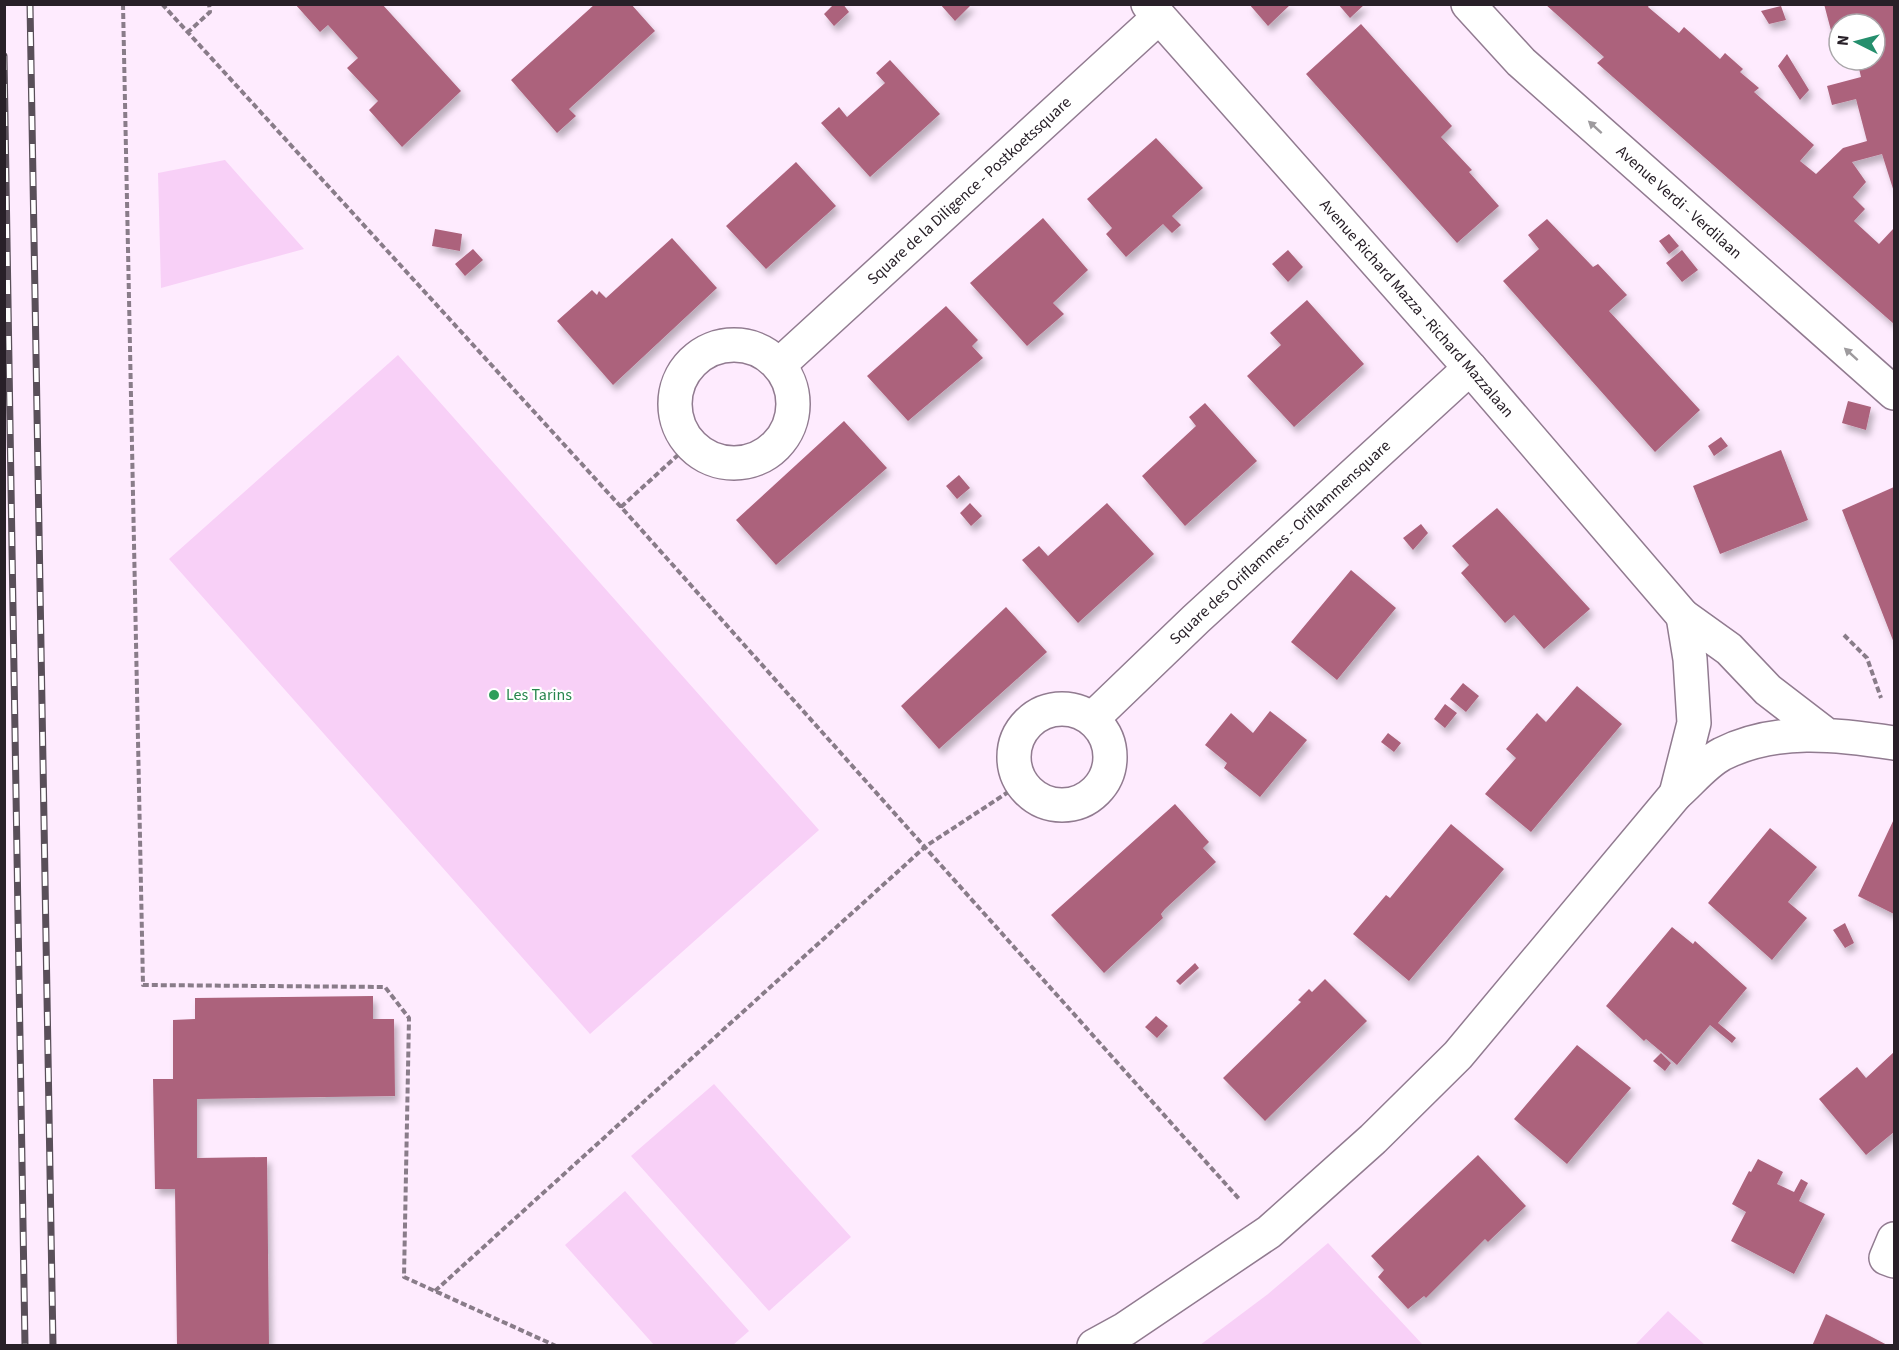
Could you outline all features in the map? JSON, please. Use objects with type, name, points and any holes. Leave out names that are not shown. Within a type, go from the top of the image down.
[{"type":"street","name":"Avenue Verdi - Verdilaan","points":[[1468,4],[1521,62],[1894,393]]},
{"type":"street","name":"Square de la Diligence - Postkoetssquare","points":[[779,365],[1154,11]]},
{"type":"street","name":"Avenue Richard Mazza - Richard Mazzalaan","points":[[1154,11],[1470,368],[1683,616],[1730,649],[1768,690],[1824,733]]},
{"type":"street","points":[[722,345],[744,345],[764,352],[779,365],[793,394],[792,415],[785,434],[768,453],[749,462],[733,464],[712,460],[690,444],[680,429],[674,409],[676,388],[687,366],[702,353],[722,345]]},
{"type":"street","name":"Square des Oriflammes - Oriflammensquare","points":[[1092,719],[1196,619],[1470,368]]},
{"type":"street","points":[[1676,794],[1694,723],[1690,659],[1683,616]]},
{"type":"street","points":[[1056,709],[1075,710],[1092,719],[1105,735],[1111,755],[1107,775],[1095,792],[1078,803],[1057,805],[1037,798],[1022,783],[1015,765],[1015,746],[1024,728],[1037,715],[1056,709]]},
{"type":"street","points":[[1094,1346],[1125,1329],[1269,1232],[1373,1139],[1458,1055],[1676,794],[1720,755],[1763,739],[1824,733],[1894,742]]},
{"type":"street","points":[[1894,1239],[1886,1258],[1894,1261]]},
{"type":"path","points":[[123,4],[143,985],[385,987],[409,1018],[404,1277],[556,1346]]},
{"type":"path","points":[[162,4],[621,507],[1269,1232]]},
{"type":"path","points":[[187,33],[210,12],[209,4]]},
{"type":"path","points":[[621,507],[690,444]]},
{"type":"path","points":[[1844,635],[1867,657],[1884,707]]},
{"type":"path","points":[[435,1291],[926,846],[1022,783]]},
{"type":"shaded area","points":[[225,160],[304,249],[161,288],[158,173]]},
{"type":"shaded area","name":"Les Tarins","points":[[398,355],[819,830],[590,1034],[169,559]]},
{"type":"shaded area","points":[[714,1084],[851,1237],[769,1311],[631,1156]]},
{"type":"shaded area","points":[[625,1191],[749,1331],[733,1345],[654,1345],[565,1245]]},
{"type":"shaded area","points":[[1328,1243],[1423,1345],[1200,1345],[1268,1294]]},
{"type":"shaded area","points":[[1668,1311],[1705,1345],[1635,1345]]},
{"type":"building","points":[[295,4],[382,4],[461,91],[402,147],[369,110],[378,101],[347,68],[358,58],[328,25],[320,32]]},
{"type":"building","points":[[595,4],[631,4],[655,31],[569,109],[576,116],[557,133],[511,80]]},
{"type":"building","points":[[834,4],[843,4],[849,12],[834,26],[824,14]]},
{"type":"building","points":[[940,4],[972,4],[955,21]]},
{"type":"building","points":[[1249,4],[1291,4],[1268,26]]},
{"type":"building","points":[[1338,4],[1365,4],[1350,18]]},
{"type":"building","points":[[1545,4],[1650,4],[1648,7],[1679,33],[1684,27],[1720,59],[1725,53],[1743,69],[1740,72],[1759,88],[1754,92],[1814,145],[1800,161],[1816,174],[1843,148],[1867,141],[1856,99],[1832,105],[1827,86],[1861,77],[1860,72],[1887,72],[1887,12],[1827,12],[1827,15],[1824,4],[1894,4],[1894,192],[1882,154],[1852,162],[1866,182],[1853,197],[1865,209],[1854,221],[1879,244],[1894,228],[1894,324],[1597,63],[1604,57]]},
{"type":"building","points":[[1781,6],[1786,20],[1769,24],[1761,11]]},
{"type":"building","points":[[1361,24],[1452,126],[1441,137],[1472,170],[1469,172],[1499,206],[1457,243],[1306,74]]},
{"type":"building","points":[[1787,54],[1809,90],[1800,100],[1778,66]]},
{"type":"building","points":[[890,60],[940,114],[870,177],[821,123],[839,107],[847,117],[885,83],[876,73]]},
{"type":"building","points":[[1156,138],[1203,188],[1172,216],[1181,225],[1172,233],[1163,224],[1126,257],[1106,234],[1112,228],[1087,199]]},
{"type":"building","points":[[796,162],[836,206],[766,269],[726,226]]},
{"type":"building","points":[[1043,218],[1088,270],[1053,303],[1064,314],[1027,346],[970,283]]},
{"type":"building","points":[[1547,219],[1593,267],[1598,264],[1627,295],[1609,311],[1700,410],[1655,452],[1503,281],[1539,249],[1528,235]]},
{"type":"building","points":[[435,229],[462,234],[460,251],[432,246]]},
{"type":"building","points":[[1669,234],[1679,246],[1669,254],[1659,241]]},
{"type":"building","points":[[672,238],[717,288],[613,385],[557,321],[592,290],[597,295],[599,291],[606,298]]},
{"type":"building","points":[[473,249],[483,260],[465,276],[455,264]]},
{"type":"building","points":[[1288,250],[1303,267],[1288,282],[1272,264]]},
{"type":"building","points":[[1682,250],[1698,270],[1682,282],[1666,263]]},
{"type":"building","points":[[1307,300],[1364,364],[1294,427],[1247,376],[1281,345],[1270,333]]},
{"type":"building","points":[[946,306],[978,340],[972,346],[983,358],[908,421],[867,376]]},
{"type":"building","points":[[1848,401],[1871,407],[1866,430],[1842,423]]},
{"type":"building","points":[[1205,403],[1257,461],[1185,526],[1142,476],[1196,426],[1189,417]]},
{"type":"building","points":[[844,421],[887,468],[776,565],[736,520]]},
{"type":"building","points":[[1721,437],[1728,446],[1714,456],[1708,446]]},
{"type":"building","points":[[1781,450],[1808,520],[1720,554],[1693,486]]},
{"type":"building","points":[[959,475],[970,488],[957,499],[946,486]]},
{"type":"building","points":[[1894,487],[1894,643],[1842,510]]},
{"type":"building","points":[[970,503],[982,516],[971,526],[960,513]]},
{"type":"building","points":[[1107,503],[1154,554],[1078,623],[1022,560],[1039,546],[1048,556]]},
{"type":"building","points":[[1497,508],[1590,609],[1544,649],[1514,615],[1505,623],[1461,573],[1469,565],[1452,546]]},
{"type":"building","points":[[1421,524],[1428,533],[1413,550],[1403,538]]},
{"type":"building","points":[[1351,570],[1396,608],[1337,680],[1291,642]]},
{"type":"building","points":[[1006,607],[1047,652],[939,749],[901,706]]},
{"type":"building","points":[[1463,683],[1479,696],[1466,712],[1450,699]]},
{"type":"building","points":[[1577,686],[1622,724],[1531,832],[1485,794],[1516,758],[1506,749],[1537,713],[1546,722]]},
{"type":"building","points":[[1445,704],[1457,713],[1445,728],[1434,719]]},
{"type":"building","points":[[1270,711],[1307,740],[1260,797],[1224,768],[1227,763],[1205,745],[1231,713],[1253,733]]},
{"type":"building","points":[[1388,733],[1401,743],[1394,752],[1381,742]]},
{"type":"building","points":[[1175,804],[1209,842],[1203,848],[1216,862],[1165,909],[1161,914],[1163,918],[1104,973],[1051,915]]},
{"type":"building","points":[[1894,819],[1894,914],[1858,896]]},
{"type":"building","points":[[1451,824],[1504,869],[1409,981],[1353,934],[1386,895],[1390,898]]},
{"type":"building","points":[[1770,828],[1817,867],[1788,902],[1807,918],[1772,960],[1708,903]]},
{"type":"building","points":[[1845,923],[1854,943],[1845,948],[1833,930]]},
{"type":"building","points":[[1672,927],[1693,944],[1695,941],[1747,988],[1718,1023],[1736,1038],[1732,1043],[1710,1025],[1677,1065],[1646,1039],[1644,1041],[1606,1006]]},
{"type":"building","points":[[1195,963],[1199,968],[1180,985],[1176,981]]},
{"type":"building","points":[[1325,979],[1367,1021],[1265,1121],[1223,1078],[1301,1002],[1298,1000],[1309,989],[1312,992]]},
{"type":"building","points":[[373,996],[373,1019],[394,1019],[395,1096],[197,1099],[197,1158],[267,1157],[269,1346],[177,1346],[175,1189],[155,1189],[153,1079],[173,1079],[173,1020],[195,1019],[195,998]]},
{"type":"building","points":[[1156,1016],[1168,1026],[1157,1038],[1145,1027]]},
{"type":"building","points":[[1577,1045],[1631,1088],[1567,1164],[1514,1119]]},
{"type":"building","points":[[1894,1052],[1894,1132],[1866,1155],[1819,1099],[1857,1067],[1866,1078]]},
{"type":"building","points":[[1661,1053],[1671,1063],[1665,1071],[1653,1061]]},
{"type":"building","points":[[1478,1155],[1526,1206],[1488,1242],[1485,1239],[1426,1298],[1424,1296],[1408,1309],[1378,1277],[1384,1270],[1371,1256]]},
{"type":"building","points":[[1758,1159],[1783,1172],[1777,1184],[1794,1192],[1801,1179],[1808,1183],[1799,1201],[1825,1214],[1794,1274],[1731,1241],[1746,1212],[1732,1204]]},
{"type":"building","points":[[1826,1314],[1870,1336],[1889,1346],[1812,1346]]},
{"type":"railway","points":[[30,4],[53,1346]]},
{"type":"railway","points":[[4,56],[25,1346]]},
{"type":"place","name":"Les Tarins","points":[[494,695]]}]
